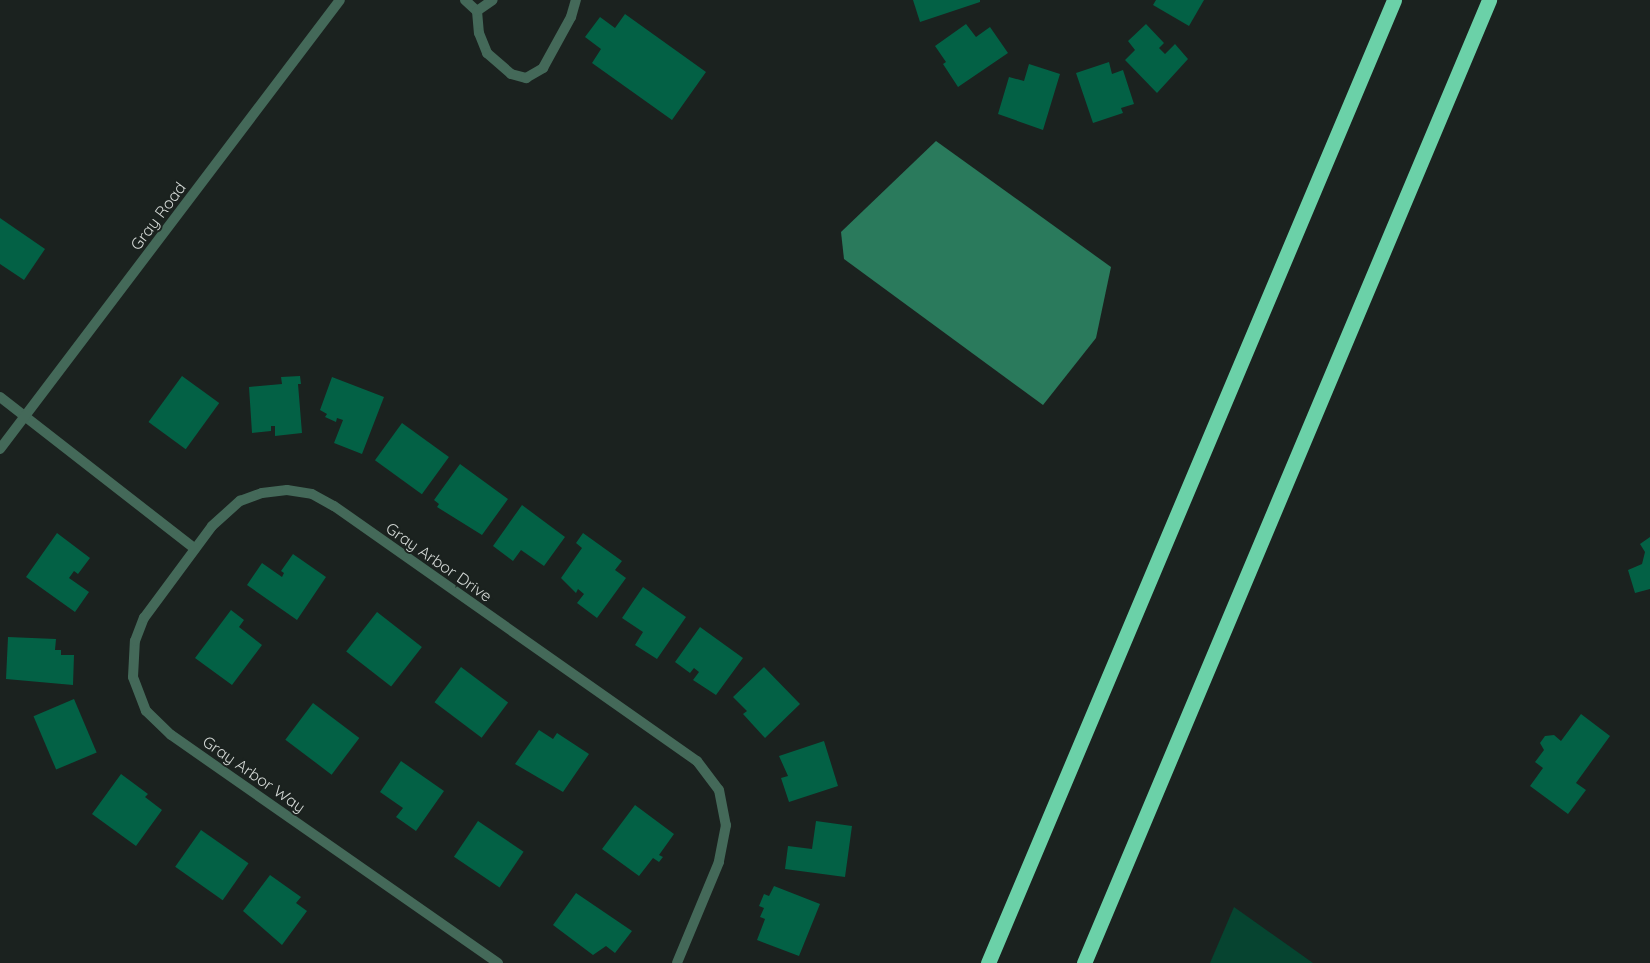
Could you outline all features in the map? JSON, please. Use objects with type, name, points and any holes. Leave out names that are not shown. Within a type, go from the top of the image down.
[{"type":"highway","points":[[988,963],[1394,0]]},
{"type":"highway","points":[[1084,963],[1489,0]]},
{"type":"street","name":"Gray Road","points":[[0,449],[340,0]]},
{"type":"street","points":[[465,0],[477,10],[479,33],[487,53],[511,74],[526,78],[543,68],[571,16],[576,0]]},
{"type":"street","points":[[477,10],[493,0]]},
{"type":"street","points":[[0,397],[26,415],[195,549]]},
{"type":"street","name":"Gray Arbor Drive","points":[[195,549],[220,517],[240,501],[274,490],[312,494],[334,506],[688,754],[706,770],[719,790],[726,825],[719,862],[677,963]]},
{"type":"street","name":"Gray Arbor Way","points":[[195,549],[144,618],[135,641],[133,677],[146,711],[171,735],[498,963]]},
{"type":"shaded area","points":[[936,141],[1111,267],[1096,338],[1043,405],[844,259],[841,232]]},
{"type":"shaded area","points":[[1234,907],[1313,963],[1210,963]]},
{"type":"building","points":[[913,0],[980,0],[980,2],[920,22]]},
{"type":"building","points":[[1156,0],[1204,0],[1189,26],[1153,5]]},
{"type":"building","points":[[625,14],[706,72],[672,120],[592,63],[601,49],[585,37],[600,17],[615,28]]},
{"type":"building","points":[[966,24],[976,37],[990,27],[1008,53],[958,87],[943,64],[946,62],[935,46]]},
{"type":"building","points":[[1146,24],[1164,43],[1159,48],[1165,54],[1175,44],[1188,59],[1157,93],[1125,60],[1135,50],[1128,41]]},
{"type":"building","points":[[1109,62],[1112,74],[1123,70],[1134,104],[1121,108],[1123,113],[1093,123],[1076,73]]},
{"type":"building","points":[[1029,64],[1060,74],[1043,130],[998,114],[1009,77],[1024,81]]},
{"type":"building","points":[[0,218],[45,249],[24,280],[0,264]]},
{"type":"building","points":[[182,376],[219,403],[186,449],[148,422]]},
{"type":"building","points":[[300,376],[301,384],[298,384],[302,433],[275,436],[275,426],[271,426],[271,431],[252,433],[249,387],[282,384],[281,377]]},
{"type":"building","points":[[332,377],[384,397],[362,454],[334,443],[343,420],[337,418],[336,422],[325,417],[327,414],[320,410]]},
{"type":"building","points":[[402,423],[449,457],[422,494],[375,460]]},
{"type":"building","points":[[460,464],[508,499],[482,535],[437,507],[439,504],[434,500]]},
{"type":"building","points":[[522,505],[565,537],[544,566],[521,550],[513,561],[493,546]]},
{"type":"building","points":[[57,533],[90,558],[78,574],[74,571],[69,578],[89,592],[75,612],[26,577]]},
{"type":"building","points":[[583,533],[622,561],[615,570],[626,578],[597,618],[577,603],[584,594],[578,589],[576,593],[561,578],[582,548],[576,543]]},
{"type":"building","points":[[1650,537],[1650,589],[1635,593],[1628,570],[1642,564],[1645,552],[1640,544]]},
{"type":"building","points":[[293,554],[326,577],[297,620],[247,585],[262,563],[282,577],[284,573],[281,571]]},
{"type":"building","points":[[643,587],[686,617],[657,659],[635,645],[643,632],[622,618]]},
{"type":"building","points":[[231,610],[244,620],[239,627],[262,645],[232,685],[195,658]]},
{"type":"building","points":[[377,612],[422,647],[391,686],[346,651]]},
{"type":"building","points":[[700,627],[743,658],[716,695],[693,680],[699,672],[694,668],[690,673],[675,662]]},
{"type":"building","points":[[8,637],[56,639],[55,650],[61,650],[61,655],[74,655],[73,685],[6,679]]},
{"type":"building","points":[[461,667],[508,703],[482,738],[435,702]]},
{"type":"building","points":[[764,667],[800,704],[765,738],[743,714],[747,711],[733,697]]},
{"type":"building","points":[[74,699],[97,752],[56,770],[33,716]]},
{"type":"building","points":[[313,703],[359,738],[332,775],[285,740]]},
{"type":"building","points":[[1581,714],[1610,736],[1576,783],[1586,790],[1568,814],[1530,786],[1543,768],[1535,762],[1544,750],[1540,743],[1545,736],[1554,735],[1561,741]]},
{"type":"building","points":[[539,730],[553,739],[557,733],[589,754],[563,792],[515,764]]},
{"type":"building","points":[[824,741],[838,786],[789,802],[781,778],[788,776],[779,756]]},
{"type":"building","points":[[401,761],[444,791],[416,831],[396,817],[403,808],[380,792]]},
{"type":"building","points":[[121,774],[148,794],[145,797],[162,810],[136,846],[92,814]]},
{"type":"building","points":[[635,805],[674,834],[659,855],[663,857],[659,862],[653,858],[639,876],[602,849]]},
{"type":"building","points":[[478,821],[524,852],[500,887],[454,857]]},
{"type":"building","points":[[816,821],[852,826],[845,877],[785,869],[788,846],[812,849]]},
{"type":"building","points":[[201,830],[249,863],[223,900],[175,867]]},
{"type":"building","points":[[270,875],[301,897],[296,903],[307,911],[282,945],[243,911]]},
{"type":"building","points":[[774,886],[820,904],[799,956],[757,940],[765,919],[760,917],[764,908],[759,906],[764,894],[769,896]]},
{"type":"building","points":[[576,893],[632,931],[615,953],[606,946],[593,955],[553,925]]}]
